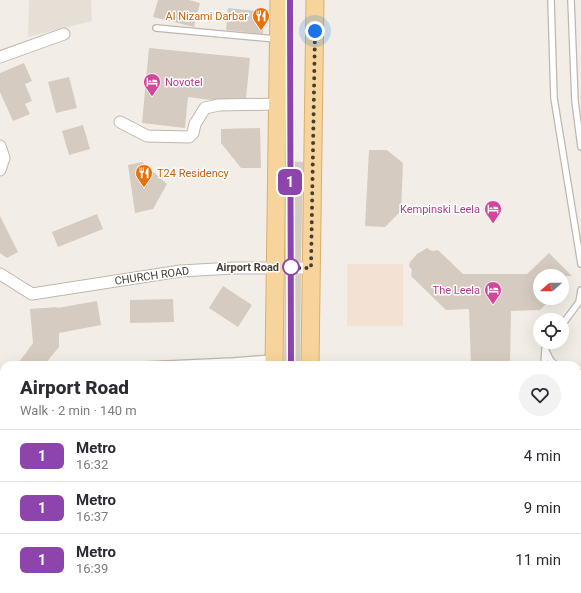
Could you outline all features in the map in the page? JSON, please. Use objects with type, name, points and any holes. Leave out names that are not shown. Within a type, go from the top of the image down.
[{"type":"main road","points":[[274,361],[279,0]]},
{"type":"main road","points":[[310,361],[316,0]]},
{"type":"street","points":[[0,57],[64,34]]},
{"type":"street","points":[[120,122],[147,136],[189,137],[193,133],[195,124],[205,108],[219,105],[278,104]]},
{"type":"street","points":[[0,146],[4,158],[0,170]]},
{"type":"street","name":"CHURCH ROAD","points":[[0,274],[32,294],[180,271],[311,268]]},
{"type":"lane","points":[[551,0],[554,98],[581,264]]},
{"type":"lane","points":[[571,0],[575,101],[581,147]]},
{"type":"lane","points":[[156,28],[279,40]]},
{"type":"lane","points":[[569,316],[579,302],[581,290]]},
{"type":"lane","points":[[544,361],[545,349]]},
{"type":"lane","points":[[545,349],[551,361]]},
{"type":"shaded area","points":[[29,0],[91,0],[92,21],[28,37]]},
{"type":"shaded area","points":[[347,264],[403,264],[403,326],[347,326]]},
{"type":"building","points":[[158,0],[189,0],[200,3],[194,27],[153,17]]},
{"type":"building","points":[[228,8],[265,12],[263,34],[226,30]]},
{"type":"building","points":[[149,48],[250,58],[246,98],[211,100],[188,97],[185,128],[142,123]]},
{"type":"building","points":[[24,63],[32,81],[25,84],[32,101],[25,104],[30,114],[13,121],[0,92],[0,73]]},
{"type":"building","points":[[69,77],[77,108],[56,113],[48,82]]},
{"type":"building","points":[[83,125],[90,149],[69,155],[62,131]]},
{"type":"building","points":[[260,128],[261,168],[241,168],[221,143],[221,129]]},
{"type":"building","points":[[369,150],[387,150],[403,163],[401,211],[385,227],[365,226]]},
{"type":"building","points":[[287,161],[303,162],[301,261],[285,261]]},
{"type":"building","points":[[142,162],[167,184],[153,209],[135,213],[128,165]]},
{"type":"building","points":[[97,214],[103,229],[58,247],[52,232]]},
{"type":"building","points":[[0,216],[18,252],[7,258],[0,253]]},
{"type":"building","points":[[427,248],[432,251],[438,250],[463,274],[527,274],[549,253],[565,269],[533,269],[533,305],[545,305],[540,310],[511,311],[510,361],[471,361],[469,309],[446,310],[411,276],[412,270],[409,266],[410,262],[417,254]]},
{"type":"building","points":[[285,275],[301,275],[300,361],[284,361]]},
{"type":"building","points":[[223,286],[252,305],[238,327],[209,308]]},
{"type":"building","points":[[173,299],[174,322],[130,323],[130,300]]},
{"type":"building","points":[[97,301],[101,325],[59,333],[59,347],[47,361],[20,361],[33,343],[30,309],[57,308]]},
{"type":"metro line","name":"1","points":[[290,0],[291,361]]},
{"type":"place","name":"Al Nizami Darbar","points":[[261,31]]},
{"type":"place","name":"Novotel","points":[[152,97]]},
{"type":"place","name":"T24 Residency","points":[[144,188]]},
{"type":"place","name":"Kempinski Leela","points":[[493,224]]},
{"type":"place","name":"Airport Road","points":[[291,267]]},
{"type":"place","name":"The Leela","points":[[493,305]]},
{"type":"route","points":[[291,267],[288,268],[311,268],[315,31]]}]
